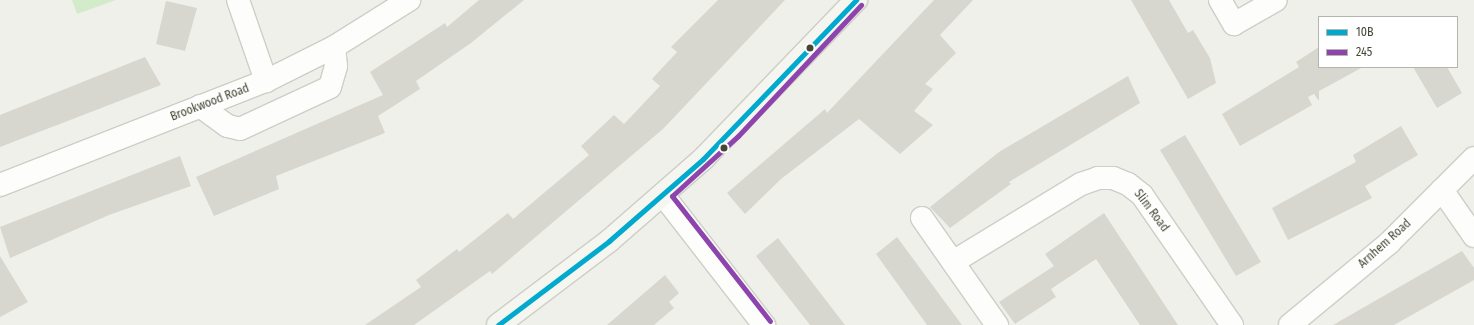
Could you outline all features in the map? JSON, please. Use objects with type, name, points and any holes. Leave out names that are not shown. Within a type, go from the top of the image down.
[{"type":"street","points":[[238,0],[266,80]]},
{"type":"street","name":"Brookwood Road","points":[[0,185],[266,80],[334,47],[409,0]]},
{"type":"street","points":[[498,325],[571,271],[663,195],[733,131],[856,0]]},
{"type":"street","points":[[1220,0],[1234,24],[1276,0]]},
{"type":"street","points":[[200,106],[228,126],[240,128],[330,87],[336,66],[334,47]]},
{"type":"street","name":"Arnhem Road","points":[[1290,325],[1389,243],[1474,158]]},
{"type":"street","name":"Slim Road","points":[[953,262],[1081,184],[1098,178],[1113,178],[1128,184],[1145,199],[1232,325]]},
{"type":"street","points":[[1442,190],[1474,236]]},
{"type":"street","points":[[663,195],[764,325]]},
{"type":"street","points":[[922,218],[997,325]]},
{"type":"green space","points":[[72,0],[116,0],[77,14]]},
{"type":"building","points":[[479,0],[524,0],[471,43],[416,81],[420,89],[378,116],[385,133],[276,176],[279,189],[214,216],[196,177],[383,95],[370,72],[445,23],[447,27]]},
{"type":"building","points":[[718,0],[785,0],[663,129],[492,274],[490,271],[414,325],[365,325],[421,287],[416,280],[457,249],[459,252],[508,213],[513,219],[589,155],[581,146],[614,115],[624,124],[660,86],[652,79],[677,52],[671,47]]},
{"type":"building","points":[[934,0],[973,0],[940,35],[956,53],[925,84],[933,89],[914,111],[933,125],[900,154],[859,119],[781,179],[745,214],[727,193],[825,109],[827,113]]},
{"type":"building","points":[[1131,0],[1169,0],[1188,33],[1193,30],[1210,58],[1216,83],[1188,99]]},
{"type":"building","points":[[166,1],[197,8],[185,51],[156,44]]},
{"type":"building","points":[[1318,48],[1318,68],[1361,68],[1319,91],[1319,101],[1314,94],[1308,97],[1312,105],[1240,146],[1222,114],[1299,67],[1296,62]]},
{"type":"building","points":[[145,57],[161,85],[0,147],[0,115]]},
{"type":"building","points":[[1414,68],[1448,68],[1462,93],[1437,108]]},
{"type":"building","points":[[1128,76],[1140,103],[1009,182],[1011,184],[950,228],[930,207],[999,152]]},
{"type":"building","points":[[1401,126],[1418,155],[1365,186],[1372,198],[1288,240],[1272,208],[1356,162],[1353,155]]},
{"type":"building","points":[[1185,135],[1261,262],[1236,276],[1160,150]]},
{"type":"building","points":[[180,156],[191,186],[109,215],[10,258],[0,227]]},
{"type":"building","points":[[1104,213],[1178,325],[1140,325],[1096,259],[1051,289],[1056,297],[1015,324],[999,302],[1054,266],[1045,254]]},
{"type":"building","points":[[897,237],[962,325],[927,325],[876,254]]},
{"type":"building","points":[[778,238],[845,325],[810,325],[756,256]]},
{"type":"building","points":[[1462,251],[1474,268],[1474,280],[1394,325],[1333,325]]},
{"type":"building","points":[[0,256],[28,302],[0,317]]},
{"type":"building","points":[[665,275],[679,293],[669,302],[674,308],[654,325],[607,325]]},
{"type":"transit line","name":"10B","points":[[498,325],[609,241],[703,159],[856,0]]},
{"type":"transit line","name":"245","points":[[770,321],[672,196],[738,136],[861,5]]}]
